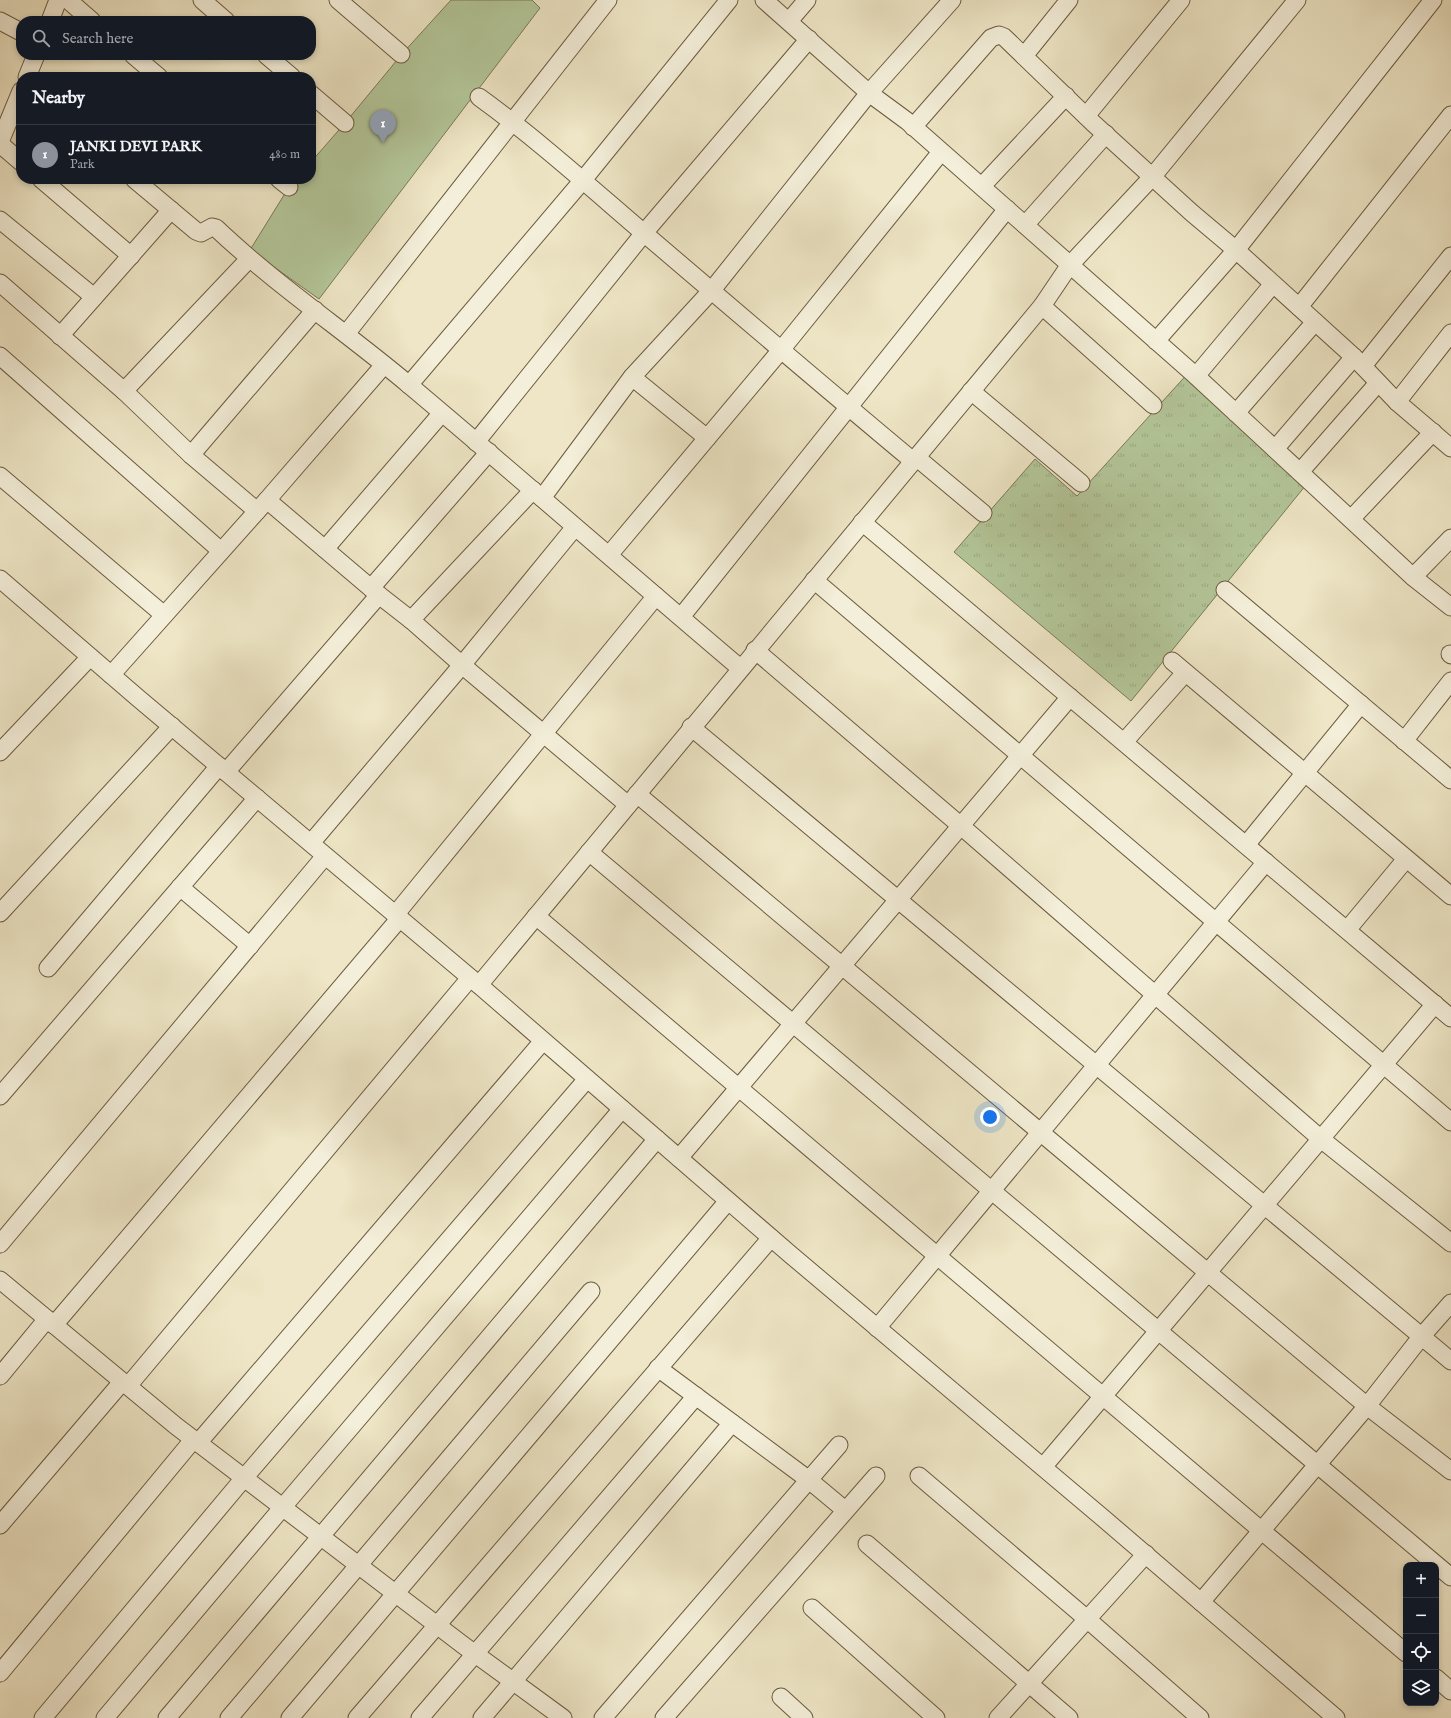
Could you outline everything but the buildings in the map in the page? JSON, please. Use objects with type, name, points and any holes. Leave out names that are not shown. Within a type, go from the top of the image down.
[{"type":"street","points":[[52,16],[58,0]]},
{"type":"street","points":[[68,0],[86,16]]},
{"type":"street","points":[[338,0],[402,54]]},
{"type":"street","points":[[346,334],[608,0]]},
{"type":"street","points":[[409,385],[583,180],[729,0]]},
{"type":"street","points":[[764,0],[869,93],[913,127],[982,186],[1070,266],[1196,376],[1413,577],[1451,607]]},
{"type":"street","points":[[789,21],[807,0]]},
{"type":"street","points":[[411,620],[538,494],[632,377],[712,290],[869,93],[952,0]]},
{"type":"street","points":[[1024,56],[1069,0]]},
{"type":"street","points":[[1086,116],[1181,0]]},
{"type":"street","points":[[0,1526],[474,982],[536,916],[691,727],[1042,306],[1070,266],[1153,176],[1297,0]]},
{"type":"street","points":[[1156,341],[1236,250],[1433,0]]},
{"type":"street","points":[[208,2],[221,16]]},
{"type":"street","points":[[0,21],[16,29]]},
{"type":"street","points":[[913,127],[990,38],[999,35],[1004,37],[1086,116],[1359,362],[1397,402],[1451,448]]},
{"type":"street","points":[[48,968],[375,592],[482,447],[644,233],[809,39]]},
{"type":"street","points":[[29,72],[34,60]]},
{"type":"street","points":[[139,60],[153,72]]},
{"type":"street","points":[[272,60],[286,72]]},
{"type":"street","points":[[982,186],[1066,96]]},
{"type":"street","points":[[479,97],[513,122],[583,180],[848,406],[983,513]]},
{"type":"street","points":[[316,98],[345,123]]},
{"type":"street","points":[[16,103],[0,143],[16,157]]},
{"type":"street","points":[[1299,307],[1451,115]]},
{"type":"street","points":[[1025,225],[1106,134]]},
{"type":"street","points":[[609,555],[781,350],[941,152]]},
{"type":"street","points":[[46,184],[130,256]]},
{"type":"street","points":[[140,184],[196,231],[201,233],[212,227],[216,228],[249,259],[409,385],[441,414],[538,494],[575,528],[609,555],[740,668]]},
{"type":"street","points":[[680,617],[1007,209]]},
{"type":"street","points":[[60,336],[171,210]]},
{"type":"street","points":[[0,220],[94,298]]},
{"type":"street","points":[[1275,449],[1359,362],[1451,256]]},
{"type":"street","points":[[124,391],[249,259]]},
{"type":"street","points":[[0,283],[124,391],[192,455],[262,506],[325,549],[375,592],[411,620],[544,734],[632,799],[842,966],[1367,1406],[1451,1471]]},
{"type":"street","points":[[1196,376],[1272,284]]},
{"type":"street","points":[[1042,306],[1153,405]]},
{"type":"street","points":[[192,455],[315,310]]},
{"type":"street","points":[[1236,413],[1315,322]]},
{"type":"street","points":[[1397,402],[1451,333]]},
{"type":"street","points":[[0,356],[221,551]]},
{"type":"street","points":[[111,675],[262,506],[384,365]]},
{"type":"street","points":[[632,377],[708,438]]},
{"type":"street","points":[[1300,472],[1378,383]]},
{"type":"street","points":[[971,390],[1081,483]]},
{"type":"street","points":[[325,549],[441,414]]},
{"type":"street","points":[[1351,519],[1433,432]]},
{"type":"street","points":[[0,476],[164,615]]},
{"type":"street","points":[[862,522],[1451,1018]]},
{"type":"street","points":[[311,843],[575,528]]},
{"type":"street","points":[[1413,577],[1451,538]]},
{"type":"street","points":[[814,580],[1451,1122]]},
{"type":"street","points":[[2,585],[90,657],[397,916],[771,1238],[1146,1554],[1336,1718]]},
{"type":"street","points":[[1225,590],[1451,780]]},
{"type":"street","points":[[0,1376],[51,1322],[397,916],[656,596]]},
{"type":"street","points":[[755,650],[961,826],[1321,1139],[1451,1243]]},
{"type":"street","points":[[0,752],[90,657]]},
{"type":"street","points":[[1172,661],[1451,896]]},
{"type":"street","points":[[1124,742],[1185,673]]},
{"type":"street","points":[[1404,741],[1451,681]]},
{"type":"street","points":[[679,1158],[1070,697]]},
{"type":"street","points":[[1246,845],[1361,704]]},
{"type":"street","points":[[0,912],[172,726]]},
{"type":"street","points":[[691,727],[1451,1361]]},
{"type":"street","points":[[0,1096],[257,798]]},
{"type":"street","points":[[589,852],[1451,1577]]},
{"type":"street","points":[[0,1244],[325,856]]},
{"type":"street","points":[[1346,930],[1406,858]]},
{"type":"street","points":[[877,1328],[1217,923],[1266,862]]},
{"type":"street","points":[[180,887],[250,946]]},
{"type":"street","points":[[536,916],[1403,1650]]},
{"type":"street","points":[[1043,1467],[1435,1004]]},
{"type":"street","points":[[0,1673],[196,1442],[543,1041]]},
{"type":"street","points":[[43,1718],[244,1478],[587,1079]]},
{"type":"street","points":[[105,1718],[622,1109]]},
{"type":"street","points":[[167,1718],[657,1139]]},
{"type":"street","points":[[290,1718],[728,1201]]},
{"type":"street","points":[[357,1718],[771,1238]]},
{"type":"street","points":[[0,1280],[196,1442],[513,1681],[544,1713],[563,1718]]},
{"type":"street","points":[[229,1718],[591,1291]]},
{"type":"street","points":[[1201,1602],[1367,1406],[1421,1337],[1451,1303]]},
{"type":"street","points":[[658,1368],[808,1480],[845,1510]]},
{"type":"street","points":[[420,1718],[696,1396]]},
{"type":"street","points":[[482,1718],[732,1423]]},
{"type":"street","points":[[603,1718],[839,1445]]},
{"type":"street","points":[[664,1718],[876,1476]]},
{"type":"street","points":[[918,1476],[1087,1619],[1200,1718]]},
{"type":"street","points":[[867,1544],[1069,1718]]},
{"type":"street","points":[[998,1718],[1146,1554]]},
{"type":"street","points":[[812,1608],[936,1718]]},
{"type":"street","points":[[1439,1681],[1451,1691]]},
{"type":"street","points":[[781,1697],[804,1718]]},
{"type":"green space","points":[[451,0],[532,0],[540,8],[319,299],[250,250],[292,184],[316,184],[316,156],[402,54]]},
{"type":"green space","points":[[1190,371],[1310,480],[1131,701],[954,552],[1035,459],[1077,496]]},
{"type":"place","name":"JANKI DEVI PARK","points":[[383,143]]}]
